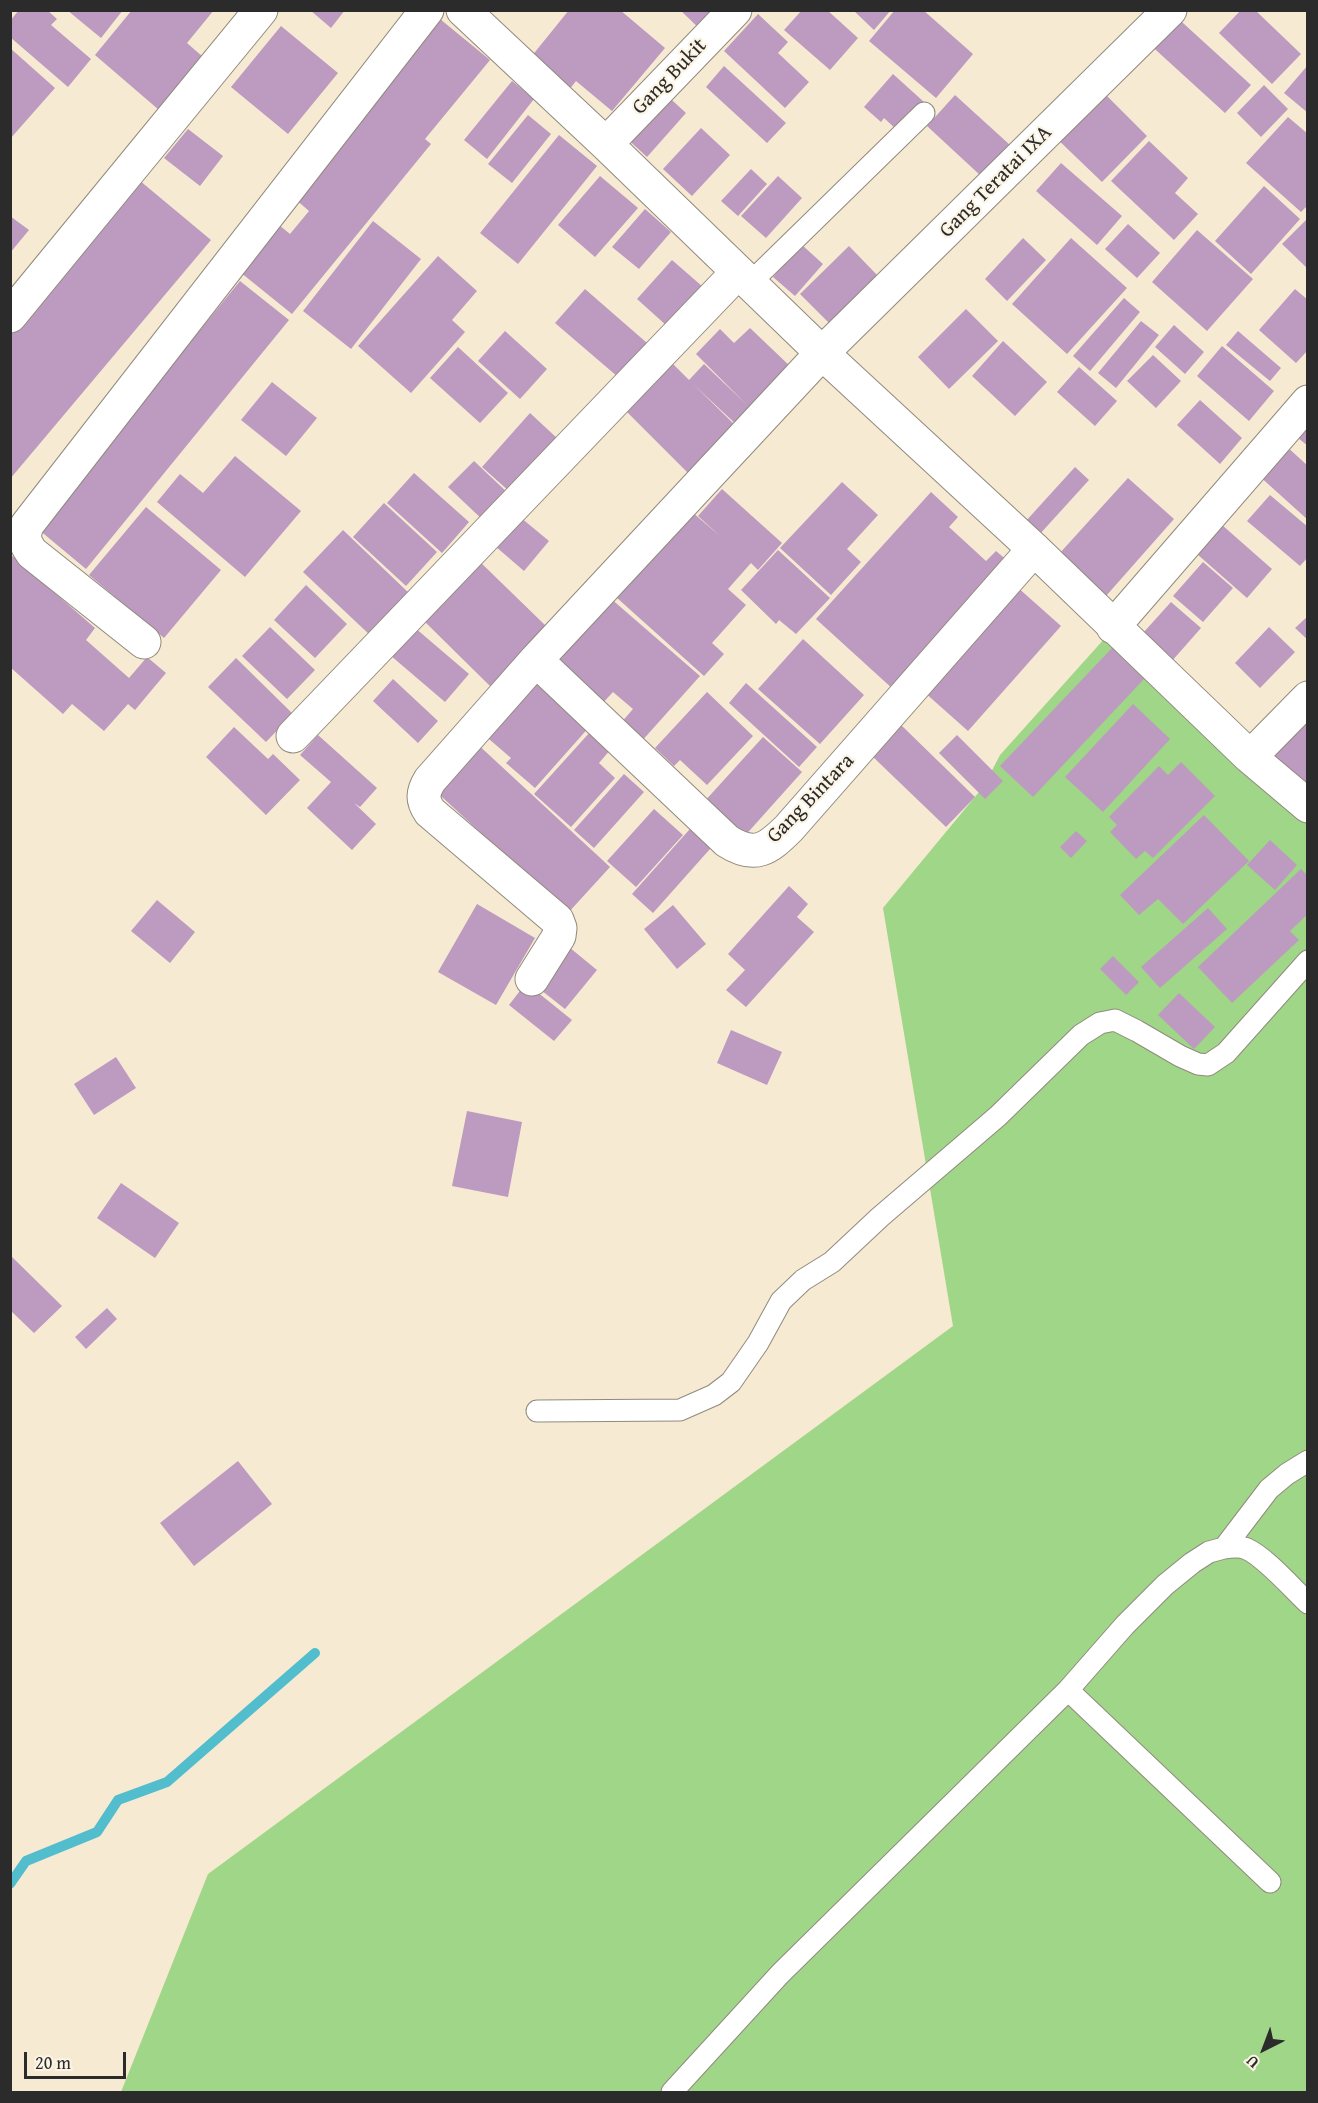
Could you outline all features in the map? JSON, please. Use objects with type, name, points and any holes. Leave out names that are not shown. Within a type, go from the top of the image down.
[{"type":"street","points":[[10,316],[261,10]]},
{"type":"street","points":[[144,642],[32,553],[24,543],[27,525],[427,10]]},
{"type":"street","points":[[463,10],[606,144],[822,353],[1034,549],[1250,757],[1308,806]]},
{"type":"street","name":"Gang Bukit","points":[[606,144],[735,10]]},
{"type":"street","name":"Gang Teratai IXA","points":[[532,979],[559,936],[560,928],[557,920],[430,812],[423,797],[430,780],[536,660],[822,353],[1170,10]]},
{"type":"street","points":[[293,736],[744,277]]},
{"type":"street","points":[[1113,627],[1308,402]]},
{"type":"street","name":"Gang Bintara","points":[[536,660],[727,841],[739,849],[757,851],[772,845],[789,828],[1034,549]]},
{"type":"street","points":[[1250,757],[1308,698]]},
{"type":"lane","points":[[744,277],[924,113]]},
{"type":"lane","points":[[537,1411],[680,1410],[714,1395],[731,1382],[758,1343],[781,1301],[803,1280],[832,1262],[880,1217],[998,1116],[1081,1035],[1100,1023],[1114,1020],[1180,1056],[1198,1064],[1208,1065],[1226,1053],[1308,961]]},
{"type":"lane","points":[[1224,1548],[1269,1489],[1308,1461]]},
{"type":"lane","points":[[674,2092],[780,1974],[1068,1690],[1125,1625],[1165,1585],[1192,1563],[1209,1552],[1224,1548],[1235,1546],[1247,1549],[1308,1602]]},
{"type":"lane","points":[[1068,1690],[1270,1882]]},
{"type":"green space","points":[[1105,638],[1307,821],[1307,2092],[121,2092],[208,1874],[953,1326],[883,908],[984,786],[1000,755]]},
{"type":"building","points":[[19,10],[47,10],[57,19],[51,25],[91,59],[68,87],[10,37],[10,21]]},
{"type":"building","points":[[67,10],[123,10],[101,38]]},
{"type":"building","points":[[132,10],[214,10],[187,43],[203,57],[159,110],[95,55]]},
{"type":"building","points":[[310,10],[345,10],[331,28]]},
{"type":"building","points":[[569,10],[620,10],[665,48],[612,111],[576,81],[569,90],[531,57]]},
{"type":"building","points":[[680,10],[720,10],[702,31]]},
{"type":"building","points":[[802,10],[827,10],[858,38],[830,70],[784,30]]},
{"type":"building","points":[[853,10],[891,10],[874,30]]},
{"type":"building","points":[[895,10],[923,10],[973,54],[936,98],[869,41]]},
{"type":"building","points":[[1241,10],[1255,10],[1301,54],[1272,84],[1219,33]]},
{"type":"building","points":[[1172,13],[1251,85],[1225,113],[1146,41]]},
{"type":"building","points":[[758,14],[788,42],[778,53],[809,82],[785,108],[724,51]]},
{"type":"building","points":[[440,19],[490,60],[425,139],[431,144],[292,314],[240,272],[279,225],[290,234],[309,211],[294,198]]},
{"type":"building","points":[[281,26],[338,73],[288,134],[231,87]]},
{"type":"building","points":[[10,48],[55,88],[10,139]]},
{"type":"building","points":[[1308,65],[1308,113],[1284,93]]},
{"type":"building","points":[[724,66],[786,123],[767,143],[706,87]]},
{"type":"building","points":[[893,74],[924,102],[898,131],[884,118],[881,122],[864,107]]},
{"type":"building","points":[[512,81],[534,99],[487,159],[464,140]]},
{"type":"building","points":[[1264,85],[1288,109],[1261,137],[1237,113]]},
{"type":"building","points":[[1098,87],[1147,136],[1102,182],[1052,134]]},
{"type":"building","points":[[662,91],[686,113],[647,157],[623,135]]},
{"type":"building","points":[[955,95],[1010,145],[981,176],[927,126]]},
{"type":"building","points":[[528,115],[551,134],[512,183],[488,164]]},
{"type":"building","points":[[1288,117],[1308,134],[1308,205],[1301,212],[1246,163]]},
{"type":"building","points":[[701,128],[730,155],[692,196],[663,169]]},
{"type":"building","points":[[188,129],[223,156],[200,186],[164,158]]},
{"type":"building","points":[[559,135],[597,166],[518,264],[480,233]]},
{"type":"building","points":[[1149,141],[1188,178],[1175,193],[1198,214],[1174,240],[1111,181]]},
{"type":"building","points":[[1061,163],[1122,216],[1097,245],[1036,191]]},
{"type":"building","points":[[751,169],[767,184],[738,216],[721,201]]},
{"type":"building","points":[[600,176],[638,208],[595,257],[558,225]]},
{"type":"building","points":[[778,176],[802,198],[766,238],[741,216]]},
{"type":"building","points":[[139,180],[211,240],[10,479],[10,332]]},
{"type":"building","points":[[1264,186],[1300,219],[1251,274],[1215,241]]},
{"type":"building","points":[[645,209],[671,232],[639,269],[612,247]]},
{"type":"building","points":[[10,216],[29,230],[10,253]]},
{"type":"building","points":[[1308,218],[1308,269],[1282,244]]},
{"type":"building","points":[[373,221],[421,259],[351,349],[303,311]]},
{"type":"building","points":[[1128,224],[1160,253],[1137,278],[1105,249]]},
{"type":"building","points":[[1197,230],[1253,279],[1207,331],[1152,282]]},
{"type":"building","points":[[1023,238],[1046,260],[1007,301],[985,279]]},
{"type":"building","points":[[1071,238],[1127,288],[1067,354],[1012,304]]},
{"type":"building","points":[[802,245],[823,264],[795,296],[773,277]]},
{"type":"building","points":[[849,246],[878,276],[830,324],[800,294]]},
{"type":"building","points":[[438,256],[477,291],[452,320],[465,332],[411,393],[358,346]]},
{"type":"building","points":[[672,260],[703,287],[667,326],[637,299]]},
{"type":"building","points":[[240,281],[289,320],[86,569],[38,529]]},
{"type":"building","points":[[585,289],[647,343],[618,377],[555,323]]},
{"type":"building","points":[[1295,289],[1308,300],[1308,350],[1296,363],[1259,330]]},
{"type":"building","points":[[1124,298],[1140,312],[1090,371],[1073,356]]},
{"type":"building","points":[[966,309],[998,341],[949,389],[918,357]]},
{"type":"building","points":[[1141,321],[1159,335],[1116,388],[1098,373]]},
{"type":"building","points":[[1174,325],[1204,352],[1185,374],[1155,347]]},
{"type":"building","points":[[750,328],[793,369],[739,427],[693,384],[739,429],[692,477],[622,407],[668,359],[689,380],[704,364],[746,404],[696,354],[720,329],[734,343]]},
{"type":"building","points":[[505,331],[547,369],[520,399],[478,361]]},
{"type":"building","points":[[1238,331],[1281,368],[1270,381],[1226,345]]},
{"type":"building","points":[[1003,341],[1047,382],[1015,416],[972,376]]},
{"type":"building","points":[[1222,346],[1274,391],[1249,421],[1197,376]]},
{"type":"building","points":[[458,347],[508,393],[480,423],[430,378]]},
{"type":"building","points":[[1153,355],[1181,381],[1156,408],[1127,381]]},
{"type":"building","points":[[1079,367],[1117,401],[1095,426],[1057,392]]},
{"type":"building","points":[[272,382],[317,418],[286,456],[241,420]]},
{"type":"building","points":[[1200,400],[1242,438],[1220,464],[1177,425]]},
{"type":"building","points":[[530,413],[558,439],[510,492],[482,467]]},
{"type":"building","points":[[1308,417],[1308,446],[1293,434]]},
{"type":"building","points":[[1285,445],[1308,466],[1308,520],[1257,474]]},
{"type":"building","points":[[235,456],[301,511],[245,577],[157,502],[180,474],[203,493]]},
{"type":"building","points":[[474,461],[510,495],[485,522],[448,487]]},
{"type":"building","points":[[1075,467],[1089,480],[1039,535],[1025,522]]},
{"type":"building","points":[[414,473],[469,522],[442,553],[387,503]]},
{"type":"building","points":[[1128,478],[1174,519],[1106,596],[1059,554]]},
{"type":"building","points":[[842,482],[878,515],[847,549],[861,562],[831,595],[780,548]]},
{"type":"building","points":[[722,489],[782,543],[758,570],[751,563],[728,589],[746,605],[712,643],[724,654],[704,676],[616,597],[692,512],[720,536],[698,516]]},
{"type":"building","points":[[931,492],[958,517],[949,527],[986,561],[996,551],[1010,563],[894,690],[816,619]]},
{"type":"building","points":[[1270,495],[1308,527],[1308,557],[1300,566],[1247,521]]},
{"type":"building","points":[[384,503],[437,552],[406,586],[353,537]]},
{"type":"building","points":[[146,507],[221,570],[164,638],[89,575]]},
{"type":"building","points":[[520,517],[549,541],[524,571],[495,546]]},
{"type":"building","points":[[1222,525],[1272,569],[1247,598],[1197,554]]},
{"type":"building","points":[[343,530],[411,595],[371,636],[303,572]]},
{"type":"building","points":[[778,550],[830,598],[796,634],[779,620],[776,624],[741,590]]},
{"type":"building","points":[[10,554],[95,628],[86,640],[129,678],[147,657],[166,673],[135,710],[128,704],[104,731],[72,704],[63,714],[10,667]]},
{"type":"building","points":[[477,559],[547,627],[490,686],[421,618]]},
{"type":"building","points":[[1203,562],[1233,588],[1203,622],[1173,596]]},
{"type":"building","points":[[306,585],[347,624],[315,658],[274,620]]},
{"type":"building","points":[[1016,586],[1061,626],[968,731],[923,691]]},
{"type":"building","points":[[609,597],[700,676],[640,743],[620,724],[633,709],[613,692],[601,705],[552,661]]},
{"type":"building","points":[[1171,602],[1201,628],[1164,670],[1134,643]]},
{"type":"building","points":[[1308,616],[1308,640],[1295,628]]},
{"type":"building","points":[[270,627],[315,670],[287,699],[242,656]]},
{"type":"building","points":[[414,627],[469,674],[445,702],[390,655]]},
{"type":"building","points":[[1269,627],[1295,652],[1260,688],[1235,663]]},
{"type":"building","points":[[803,639],[864,695],[820,744],[758,689]]},
{"type":"building","points":[[1112,648],[1144,679],[1033,797],[1000,766]]},
{"type":"building","points":[[236,658],[293,714],[266,742],[208,687]]},
{"type":"building","points":[[534,674],[591,725],[535,788],[506,763],[511,758],[482,733]]},
{"type":"building","points":[[393,679],[438,721],[418,743],[373,701]]},
{"type":"building","points":[[746,683],[817,747],[799,767],[729,703]]},
{"type":"building","points":[[707,692],[753,736],[707,785],[680,760],[674,766],[655,748]]},
{"type":"building","points":[[1133,704],[1170,739],[1103,812],[1065,777]]},
{"type":"building","points":[[1308,714],[1308,788],[1266,760]]},
{"type":"building","points":[[900,724],[975,797],[946,827],[871,755]]},
{"type":"building","points":[[234,727],[268,759],[273,754],[300,780],[266,815],[206,757]]},
{"type":"building","points":[[591,731],[611,749],[599,763],[615,778],[571,827],[534,794]]},
{"type":"building","points":[[318,735],[377,788],[360,807],[354,803],[376,824],[352,850],[307,808],[331,782],[300,755]]},
{"type":"building","points":[[957,735],[1003,781],[985,799],[939,753]]},
{"type":"building","points":[[763,737],[802,772],[742,839],[703,803]]},
{"type":"building","points":[[473,740],[610,867],[568,913],[430,786]]},
{"type":"building","points":[[1181,762],[1215,796],[1153,858],[1145,851],[1136,859],[1110,832],[1117,825],[1109,817],[1159,766],[1168,775]]},
{"type":"building","points":[[624,774],[644,792],[594,848],[574,830]]},
{"type":"building","points":[[654,809],[683,835],[636,887],[607,861]]},
{"type":"building","points":[[1204,815],[1249,861],[1183,924],[1158,899],[1139,915],[1120,895]]},
{"type":"building","points":[[697,821],[718,840],[653,913],[632,894]]},
{"type":"building","points":[[1076,831],[1087,841],[1071,858],[1060,847]]},
{"type":"building","points":[[1270,840],[1297,865],[1275,890],[1247,865]]},
{"type":"building","points":[[1301,869],[1308,876],[1308,914],[1290,931],[1299,940],[1232,1003],[1198,967]]},
{"type":"building","points":[[789,886],[808,904],[797,917],[814,932],[746,1007],[726,990],[745,970],[728,954]]},
{"type":"building","points":[[157,900],[195,932],[170,963],[131,931]]},
{"type":"building","points":[[477,904],[535,938],[496,1005],[438,972]]},
{"type":"building","points":[[673,905],[706,944],[677,969],[644,929]]},
{"type":"building","points":[[1208,908],[1227,929],[1160,988],[1141,967]]},
{"type":"building","points":[[564,943],[597,970],[565,1009],[532,983]]},
{"type":"building","points":[[1113,956],[1139,982],[1126,995],[1100,969]]},
{"type":"building","points":[[526,983],[572,1020],[554,1041],[509,1005]]},
{"type":"building","points":[[1179,993],[1215,1027],[1194,1049],[1158,1015]]},
{"type":"building","points":[[731,1030],[782,1052],[767,1085],[717,1063]]},
{"type":"building","points":[[116,1057],[136,1088],[94,1115],[74,1084]]},
{"type":"building","points":[[467,1111],[522,1122],[508,1197],[452,1186]]},
{"type":"building","points":[[121,1183],[179,1223],[155,1258],[97,1218]]},
{"type":"building","points":[[10,1255],[62,1306],[34,1333],[10,1310]]},
{"type":"building","points":[[107,1308],[117,1319],[86,1349],[75,1337]]},
{"type":"building","points":[[238,1461],[272,1504],[194,1566],[160,1523]]},
{"type":"waterway","points":[[10,1884],[26,1861],[97,1832],[118,1800],[167,1782],[315,1653]]}]
